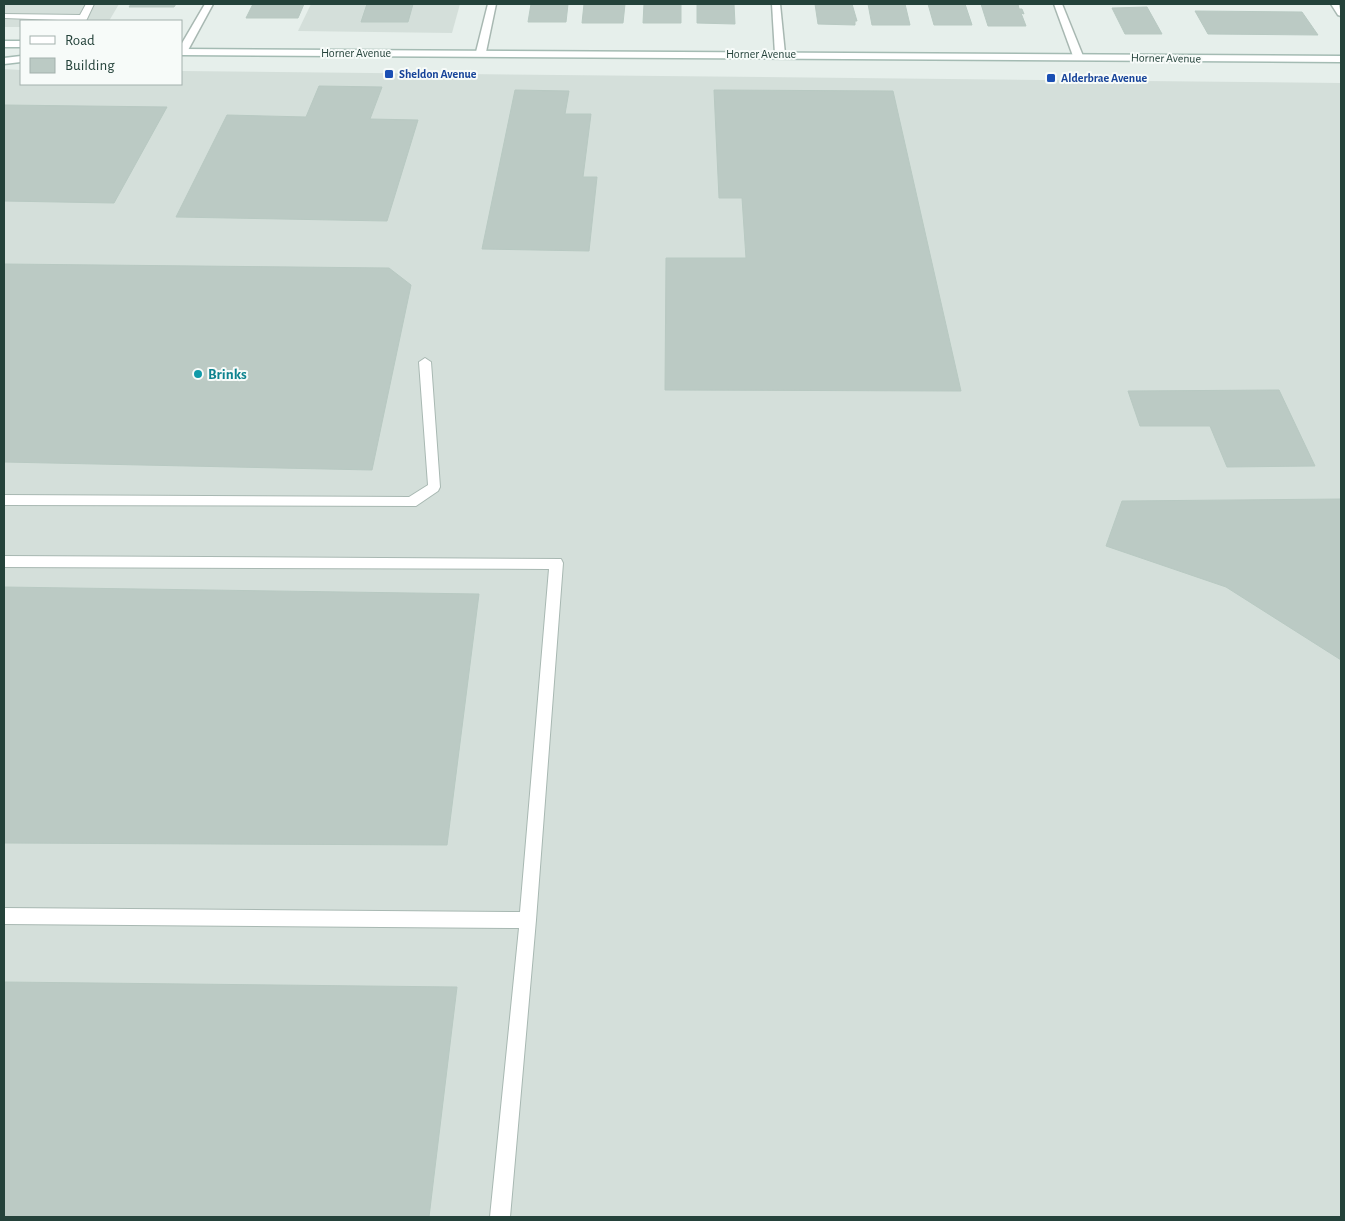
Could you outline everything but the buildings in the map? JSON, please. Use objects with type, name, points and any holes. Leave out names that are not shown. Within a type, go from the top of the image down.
[{"type":"main road","points":[[182,52],[209,4]]},
{"type":"main road","points":[[481,52],[492,4]]},
{"type":"main road","points":[[776,4],[780,54]]},
{"type":"main road","points":[[1058,4],[1078,56]]},
{"type":"main road","points":[[1335,4],[1341,13]]},
{"type":"main road","points":[[4,44],[20,44]]},
{"type":"main road","name":"Horner Avenue","points":[[182,52],[1078,56],[1341,60]]},
{"type":"main road","points":[[4,61],[20,60]]},
{"type":"lane","points":[[4,16],[83,19],[90,4]]},
{"type":"lane","points":[[4,500],[411,502],[434,487],[425,362]]},
{"type":"lane","points":[[4,561],[556,563],[528,920],[500,1217]]},
{"type":"lane","points":[[4,916],[528,920]]},
{"type":"shaded area","points":[[4,4],[119,4],[110,20],[20,20],[20,27],[4,27]]},
{"type":"shaded area","points":[[311,4],[460,4],[452,33],[298,31]]},
{"type":"shaded area","points":[[4,69],[20,70],[20,85],[182,85],[182,71],[1341,83],[1341,1217],[4,1217]]},
{"type":"place","name":"Sheldon Avenue","points":[[389,74]]},
{"type":"place","name":"Alderbrae Avenue","points":[[1051,78]]},
{"type":"place","name":"Brinks","points":[[198,374]]}]
